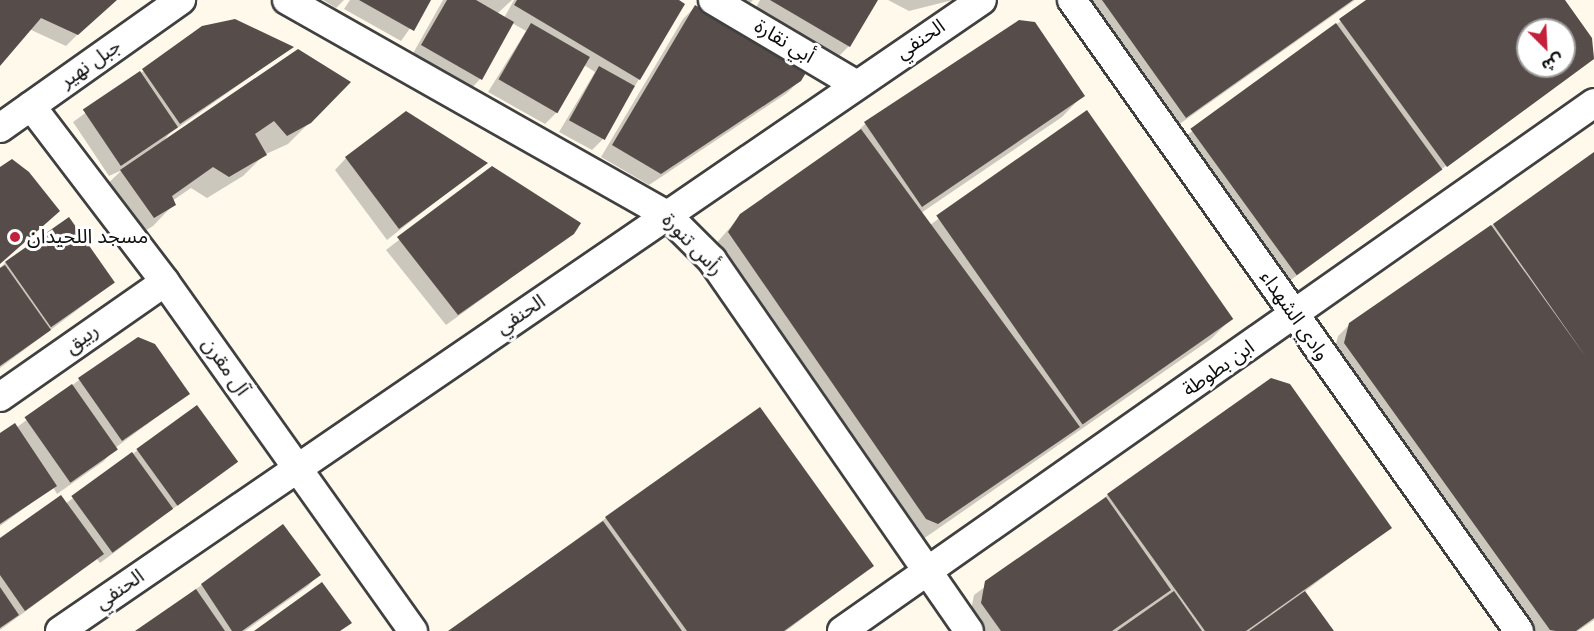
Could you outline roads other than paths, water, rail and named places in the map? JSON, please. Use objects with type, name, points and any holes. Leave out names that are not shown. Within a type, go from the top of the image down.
[{"type":"street","name":"جبل نهير","points":[[0,128],[181,0]]},
{"type":"street","name":"رأس تنورة","points":[[287,0],[668,215],[712,260],[969,631]]},
{"type":"street","name":"أبي نقارة","points":[[713,0],[855,84]]},
{"type":"street","name":"الحنفي","points":[[60,631],[668,215],[855,84],[982,0]]},
{"type":"street","name":"وادي الشهداء","points":[[1072,0],[1294,317],[1519,631]]},
{"type":"street","name":"ابن بطوطة","points":[[842,631],[1294,317],[1594,103]]},
{"type":"street","name":"آل مقرن","points":[[31,106],[165,282],[413,631]]},
{"type":"street","name":"ربيق","points":[[0,397],[165,282]]},
{"type":"place","name":"مسجد اللحيدان","points":[[15,237]]}]
